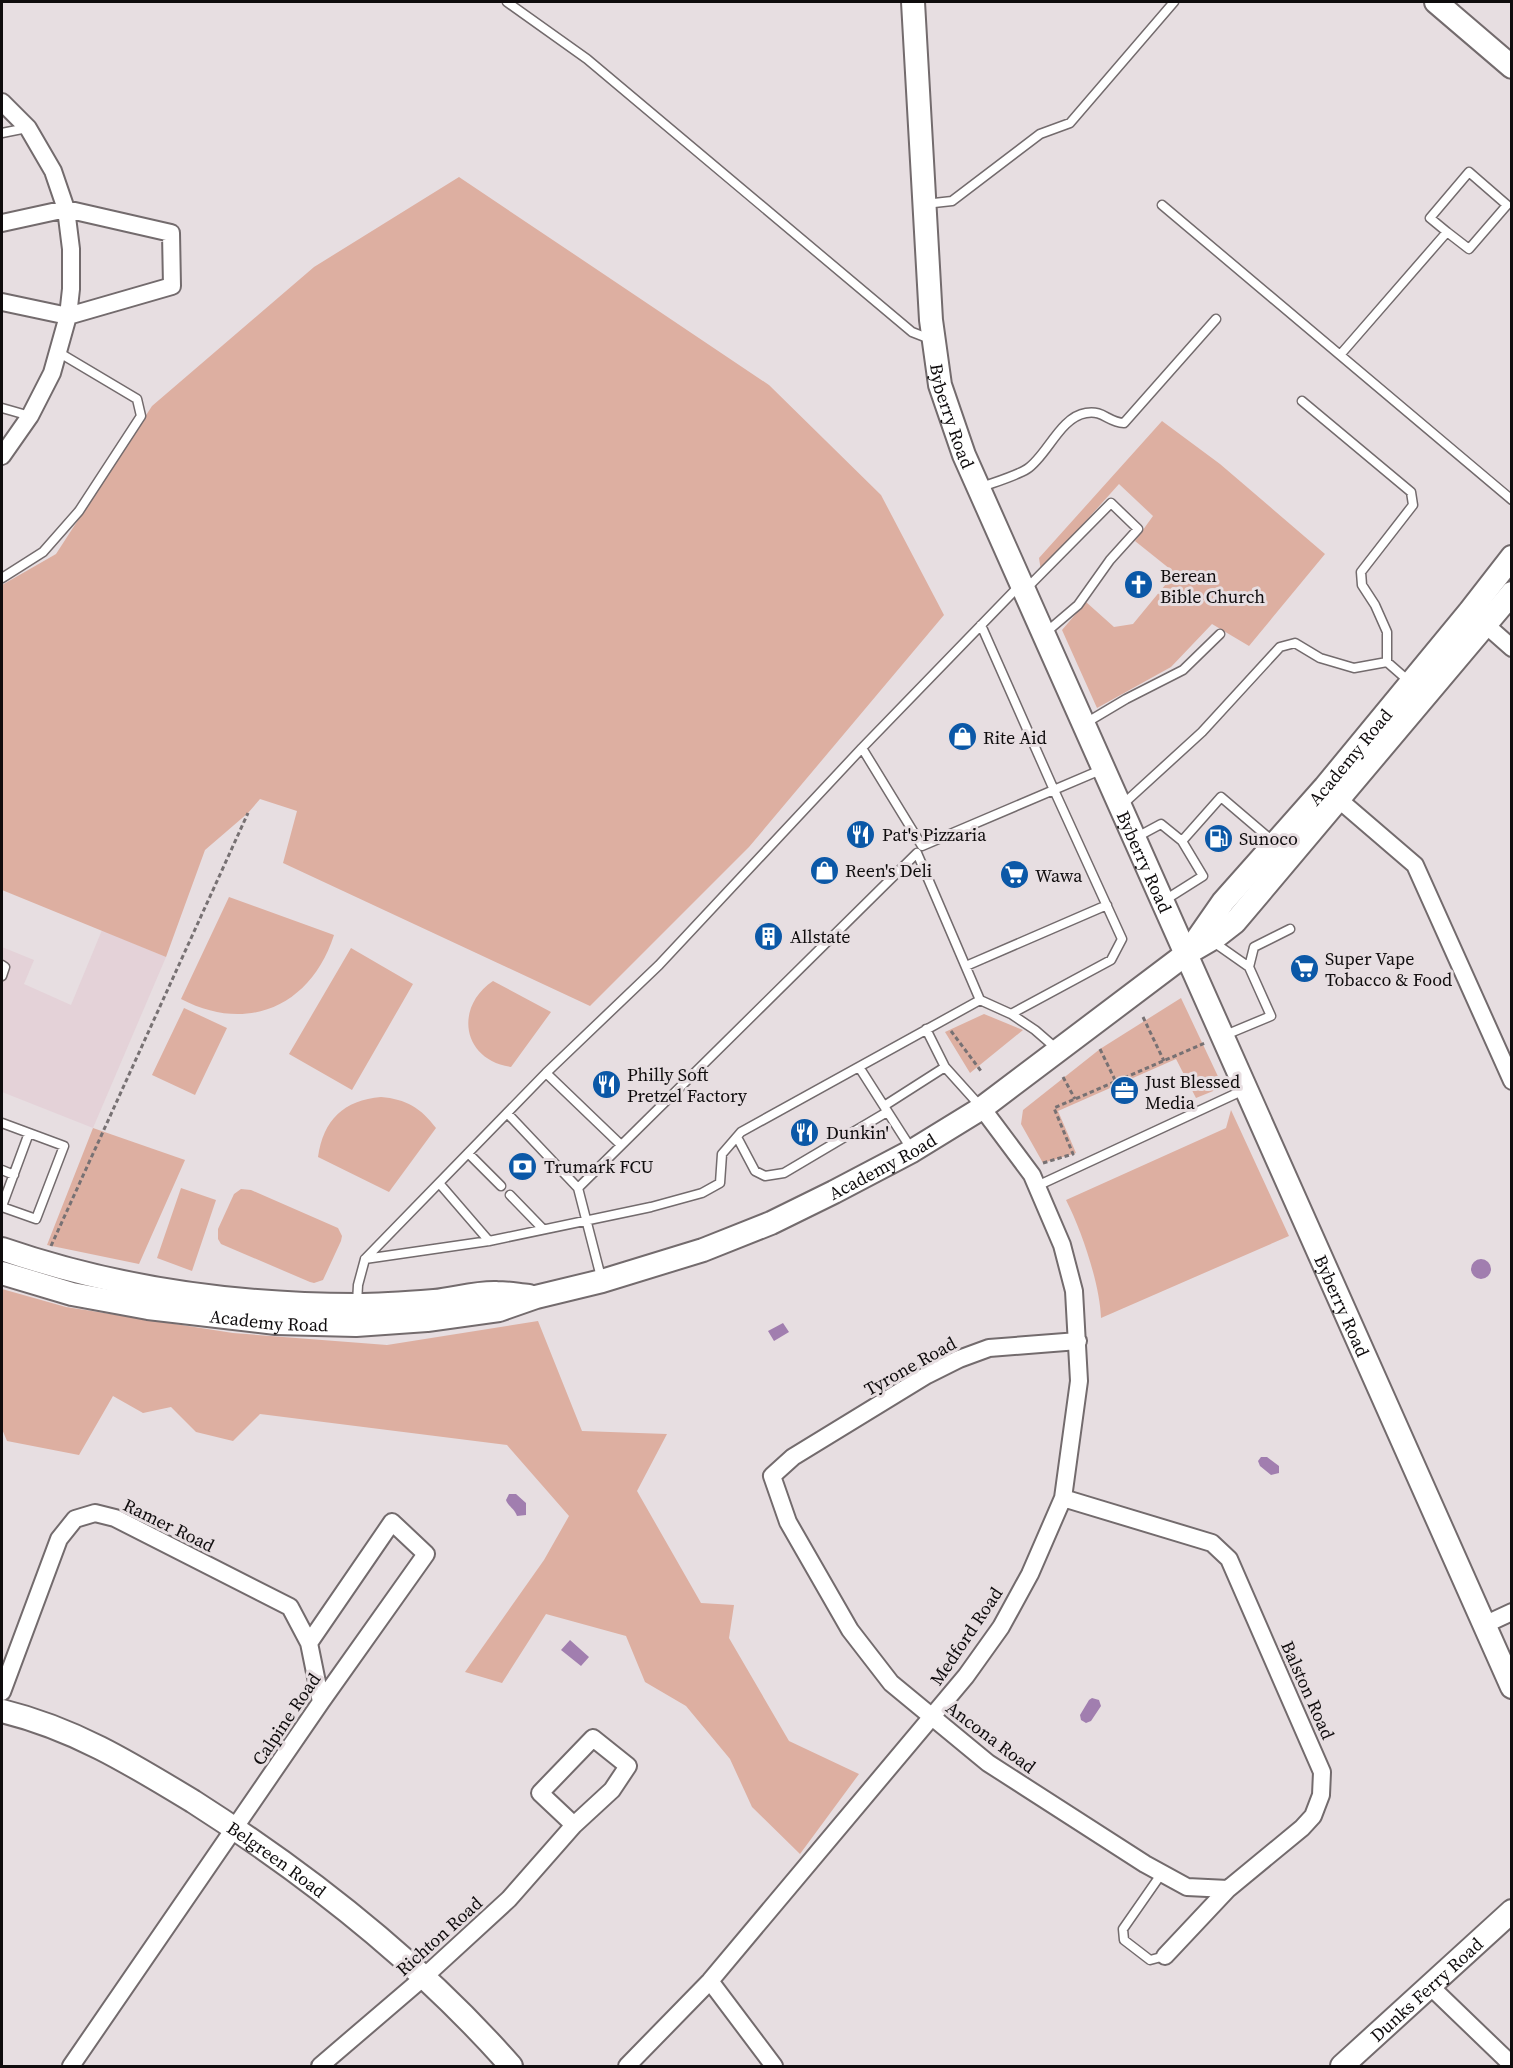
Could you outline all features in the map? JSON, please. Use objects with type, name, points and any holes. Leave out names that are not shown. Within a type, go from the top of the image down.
[{"type":"main road","name":"Byberry Road","points":[[913,2],[934,340],[940,385],[964,455],[1186,954],[1215,1039],[1246,1089],[1512,1687]]},
{"type":"main road","points":[[1436,2],[1512,66]]},
{"type":"main road","name":"Academy Road","points":[[1206,936],[1223,902],[1275,843],[1332,793],[1478,618],[1512,557]]},
{"type":"main road","name":"Academy Road","points":[[2,1273],[72,1294],[172,1311],[276,1323],[356,1325],[427,1320],[499,1310],[536,1297],[602,1281],[703,1250],[771,1223],[912,1151],[982,1108],[1186,954],[1206,936],[1235,922],[1411,683],[1478,618],[1512,593]]},
{"type":"main road","name":"Academy Road","points":[[2,1249],[80,1272],[191,1294],[276,1303],[357,1305],[434,1301],[495,1293],[536,1297]]},
{"type":"main road","name":"Belgreen Road","points":[[2,1711],[36,1719],[86,1740],[142,1770],[235,1828],[315,1886],[424,1977],[511,2067]]},
{"type":"main road","name":"Dunks Ferry Road","points":[[1342,2067],[1512,1911]]},
{"type":"street","points":[[2,102],[28,128],[53,171],[66,209],[71,249],[71,289],[68,315],[52,373],[30,416],[2,456]]},
{"type":"street","points":[[2,223],[66,209],[171,233],[172,286],[68,315],[2,303]]},
{"type":"street","points":[[1478,618],[1512,648]]},
{"type":"street","points":[[1332,793],[1415,865],[1512,1081]]},
{"type":"street","name":"Medford Road","points":[[627,2067],[710,1981],[966,1676],[1001,1627],[1030,1574],[1062,1498],[1079,1381],[1074,1291],[1062,1245],[1032,1175],[982,1108]]},
{"type":"street","name":"Tyrone Road","points":[[805,1450],[927,1375],[959,1359],[989,1348],[1078,1341]]},
{"type":"street","name":"Ancona Road","points":[[805,1450],[793,1457],[772,1476],[788,1522],[850,1630],[891,1683],[988,1763],[1162,1873],[1187,1887],[1228,1889]]},
{"type":"street","name":"Balston Road","points":[[1062,1498],[1212,1543],[1229,1559],[1322,1772],[1321,1795],[1313,1816],[1302,1828],[1228,1889],[1165,1956]]},
{"type":"street","name":"Ramer Road","points":[[2,1692],[59,1539],[75,1519],[95,1513],[116,1518],[290,1607],[309,1643],[321,1702]]},
{"type":"street","name":"Calpine Road","points":[[71,2067],[321,1702],[426,1554],[392,1522],[309,1643]]},
{"type":"street","points":[[1484,1624],[1512,1612]]},
{"type":"street","name":"Richton Road","points":[[320,2067],[424,1977],[509,1899],[574,1825],[612,1790],[628,1766],[593,1738],[540,1793],[574,1825]]},
{"type":"street","points":[[710,1981],[774,2067]]},
{"type":"street","points":[[1430,1986],[1512,2065]]},
{"type":"lane","points":[[507,2],[587,59],[912,332],[934,340]]},
{"type":"lane","points":[[925,204],[952,201],[1040,134],[1070,123],[1174,2]]},
{"type":"lane","points":[[2,133],[28,128]]},
{"type":"lane","points":[[1469,172],[1507,205],[1469,249],[1447,232],[1430,218],[1469,172]]},
{"type":"lane","points":[[1162,205],[1512,500]]},
{"type":"lane","points":[[1340,355],[1447,232]]},
{"type":"lane","points":[[979,488],[1027,469],[1072,419],[1084,413],[1100,412],[1113,422],[1124,423],[1216,319]]},
{"type":"lane","points":[[2,578],[43,552],[79,511],[141,416],[137,399],[58,352]]},
{"type":"lane","points":[[1302,400],[1411,492],[1413,505],[1361,572],[1362,585],[1387,632],[1387,662],[1411,683]]},
{"type":"lane","points":[[2,408],[30,416]]},
{"type":"lane","points":[[357,1305],[358,1285],[365,1259],[546,1073],[658,965],[981,625],[1112,503],[1138,529],[1110,561],[1078,605],[1044,634]]},
{"type":"lane","points":[[981,625],[1053,790],[1122,939],[1111,960],[1011,1014]]},
{"type":"lane","points":[[1084,724],[1126,699],[1183,670],[1220,634]]},
{"type":"lane","points":[[1120,806],[1202,732],[1280,647],[1295,643],[1320,658],[1354,668],[1387,662]]},
{"type":"lane","points":[[862,748],[920,849],[980,1000],[1011,1014],[1059,1050]]},
{"type":"lane","points":[[578,1188],[920,849],[1104,769]]},
{"type":"lane","points":[[1182,841],[1221,797],[1275,843]]},
{"type":"lane","points":[[1134,838],[1161,824],[1182,841],[1203,876],[1163,902]]},
{"type":"lane","points":[[966,966],[1107,905]]},
{"type":"lane","points":[[1249,967],[1254,947],[1290,928]]},
{"type":"lane","points":[[1206,936],[1249,967],[1271,1016],[1215,1039]]},
{"type":"lane","points":[[2,965],[5,967],[2,976]]},
{"type":"lane","points":[[365,1259],[489,1241],[651,1207],[702,1193],[720,1183],[722,1155],[741,1132],[980,1000]]},
{"type":"lane","points":[[926,1029],[945,1067],[982,1108]]},
{"type":"lane","points":[[859,1067],[912,1151]]},
{"type":"lane","points":[[737,1137],[755,1171],[765,1176],[784,1173],[886,1109],[945,1067]]},
{"type":"lane","points":[[546,1073],[621,1145]]},
{"type":"lane","points":[[1037,1186],[1246,1089]]},
{"type":"lane","points":[[507,1113],[578,1188],[602,1281]]},
{"type":"lane","points":[[2,1123],[29,1133],[64,1146],[36,1219],[2,1207],[29,1133]]},
{"type":"lane","points":[[468,1153],[501,1186]]},
{"type":"lane","points":[[2,1170],[14,1175]]},
{"type":"lane","points":[[439,1183],[489,1241]]},
{"type":"lane","points":[[510,1195],[543,1229]]},
{"type":"lane","points":[[1162,1873],[1123,1929],[1124,1940],[1150,1960],[1165,1956]]},
{"type":"path","points":[[49,1251],[248,813]]},
{"type":"path","points":[[1143,1017],[1164,1061]]},
{"type":"path","points":[[951,1030],[981,1071]]},
{"type":"path","points":[[1043,1163],[1073,1154],[1054,1108],[1215,1039]]},
{"type":"path","points":[[1100,1049],[1116,1082]]},
{"type":"path","points":[[1063,1077],[1075,1099]]},
{"type":"shaded area","points":[[459,177],[769,385],[881,495],[944,615],[749,847],[590,1006],[283,863],[297,811],[260,799],[248,813],[205,850],[166,957],[2,890],[2,585],[56,554],[152,406],[314,267]]},
{"type":"shaded area","points":[[1162,421],[1220,464],[1325,554],[1249,646],[1212,624],[1171,667],[1097,708],[1062,630],[1086,602],[1114,627],[1133,624],[1175,573],[1135,541],[1153,516],[1119,484],[1041,571],[1039,558]]},
{"type":"shaded area","points":[[229,897],[334,935],[324,960],[310,980],[293,996],[274,1007],[253,1013],[230,1014],[206,1009],[181,999]]},
{"type":"shaded area","points":[[102,930],[166,957],[93,1128],[2,1092],[2,947],[34,960],[24,984],[71,1005]]},
{"type":"shaded area","points":[[351,948],[413,984],[352,1090],[289,1054]]},
{"type":"shaded area","points":[[493,981],[551,1012],[511,1067],[495,1062],[482,1054],[473,1044],[469,1031],[472,1004]]},
{"type":"shaded area","points":[[1181,998],[1223,1087],[1196,1098],[1176,1059],[1058,1111],[1076,1153],[1043,1163],[1021,1124],[1023,1110],[1100,1049]]},
{"type":"shaded area","points":[[184,1008],[227,1028],[195,1095],[152,1075]]},
{"type":"shaded area","points":[[984,1014],[1023,1030],[970,1073],[945,1032]]},
{"type":"shaded area","points":[[381,1097],[405,1102],[425,1115],[436,1128],[389,1192],[318,1157],[325,1132],[338,1114],[356,1102]]},
{"type":"shaded area","points":[[1231,1110],[1289,1236],[1101,1318],[1089,1258],[1066,1200],[1226,1128]]},
{"type":"shaded area","points":[[93,1128],[185,1160],[139,1264],[47,1245]]},
{"type":"shaded area","points":[[181,1188],[216,1200],[192,1271],[157,1258]]},
{"type":"shaded area","points":[[241,1189],[251,1190],[338,1228],[342,1236],[341,1241],[323,1280],[310,1282],[221,1244],[218,1239],[218,1229],[234,1194]]},
{"type":"shaded area","points":[[1481,1259],[1488,1262],[1491,1269],[1488,1276],[1481,1279],[1474,1276],[1471,1269],[1474,1262]]},
{"type":"shaded area","points":[[2,1289],[66,1307],[233,1333],[387,1345],[538,1321],[582,1431],[667,1434],[637,1491],[701,1603],[734,1605],[729,1638],[789,1741],[859,1774],[800,1854],[752,1807],[730,1759],[686,1706],[645,1682],[626,1636],[546,1614],[502,1683],[465,1672],[544,1560],[569,1516],[507,1445],[260,1414],[233,1441],[196,1432],[171,1407],[143,1413],[113,1396],[79,1455],[7,1441],[2,1429]]},
{"type":"shaded area","points":[[783,1323],[789,1332],[774,1341],[768,1331]]},
{"type":"shaded area","points":[[1261,1457],[1267,1457],[1279,1466],[1279,1473],[1271,1475],[1260,1466],[1258,1461]]},
{"type":"shaded area","points":[[509,1494],[516,1494],[526,1503],[526,1515],[517,1516],[506,1500]]},
{"type":"shaded area","points":[[570,1640],[589,1657],[581,1666],[561,1650]]},
{"type":"shaded area","points":[[1092,1698],[1099,1700],[1101,1706],[1091,1721],[1086,1723],[1081,1720],[1080,1715]]},
{"type":"place","name":"Berean Bible Church","points":[[1139,585]]},
{"type":"place","name":"Rite Aid","points":[[962,737]]},
{"type":"place","name":"Pat's Pizzaria","points":[[861,834]]},
{"type":"place","name":"Sunoco","points":[[1218,838]]},
{"type":"place","name":"Reen's Deli","points":[[824,870]]},
{"type":"place","name":"Wawa","points":[[1014,875]]},
{"type":"place","name":"Allstate","points":[[769,936]]},
{"type":"place","name":"Super Vape Tobacco & Food","points":[[1304,968]]},
{"type":"place","name":"Philly Soft Pretzel Factory","points":[[606,1084]]},
{"type":"place","name":"Just Blessed Media","points":[[1124,1091]]},
{"type":"place","name":"Dunkin'","points":[[805,1132]]},
{"type":"place","name":"Trumark FCU","points":[[523,1166]]}]
